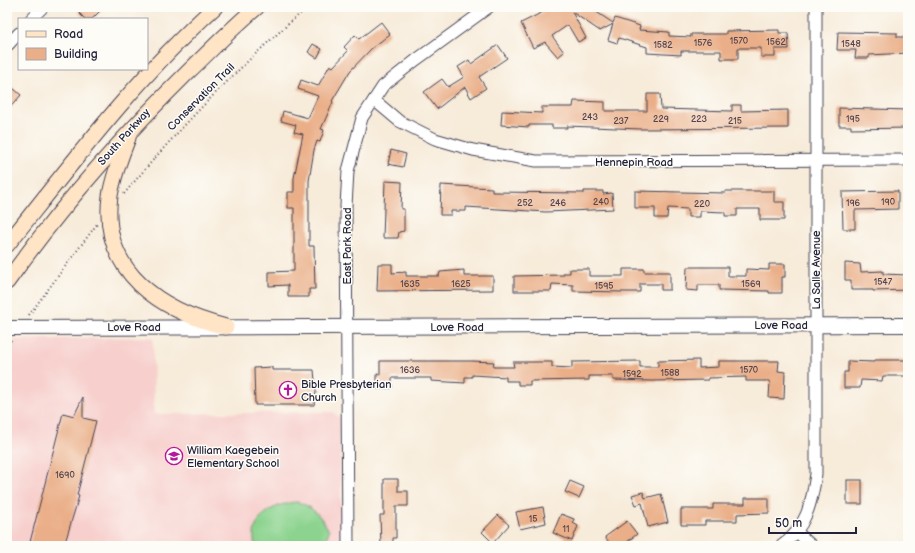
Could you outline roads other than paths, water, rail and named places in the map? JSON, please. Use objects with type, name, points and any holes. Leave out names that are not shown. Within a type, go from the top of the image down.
[{"type":"main road","name":"South Parkway","points":[[7,245],[55,182],[150,72],[215,7]]},
{"type":"main road","name":"South Parkway","points":[[7,282],[75,193],[132,128],[153,105],[257,7]]},
{"type":"main road","points":[[132,128],[113,181],[110,196],[112,231],[117,248],[132,274],[147,291],[184,314],[226,327]]},
{"type":"main road","points":[[7,236],[35,209]]},
{"type":"street","points":[[32,18],[43,7]]},
{"type":"street","name":"East Park Road","points":[[348,546],[346,206],[348,171],[362,118],[383,86],[410,64],[489,7]]},
{"type":"street","name":"La Salle Avenue","points":[[781,546],[796,532],[807,515],[813,501],[816,474],[816,7]]},
{"type":"street","name":"Hennepin Road","points":[[374,100],[399,120],[435,139],[473,150],[506,157],[536,161],[908,160]]},
{"type":"street","name":"Love Road","points":[[9,334],[226,327],[908,325]]},
{"type":"street","points":[[796,532],[812,546]]},
{"type":"place","name":"Bible Presbyterian Church","points":[[288,390]]},
{"type":"place","name":"William Kaegebein Elementary School","points":[[174,456]]}]
